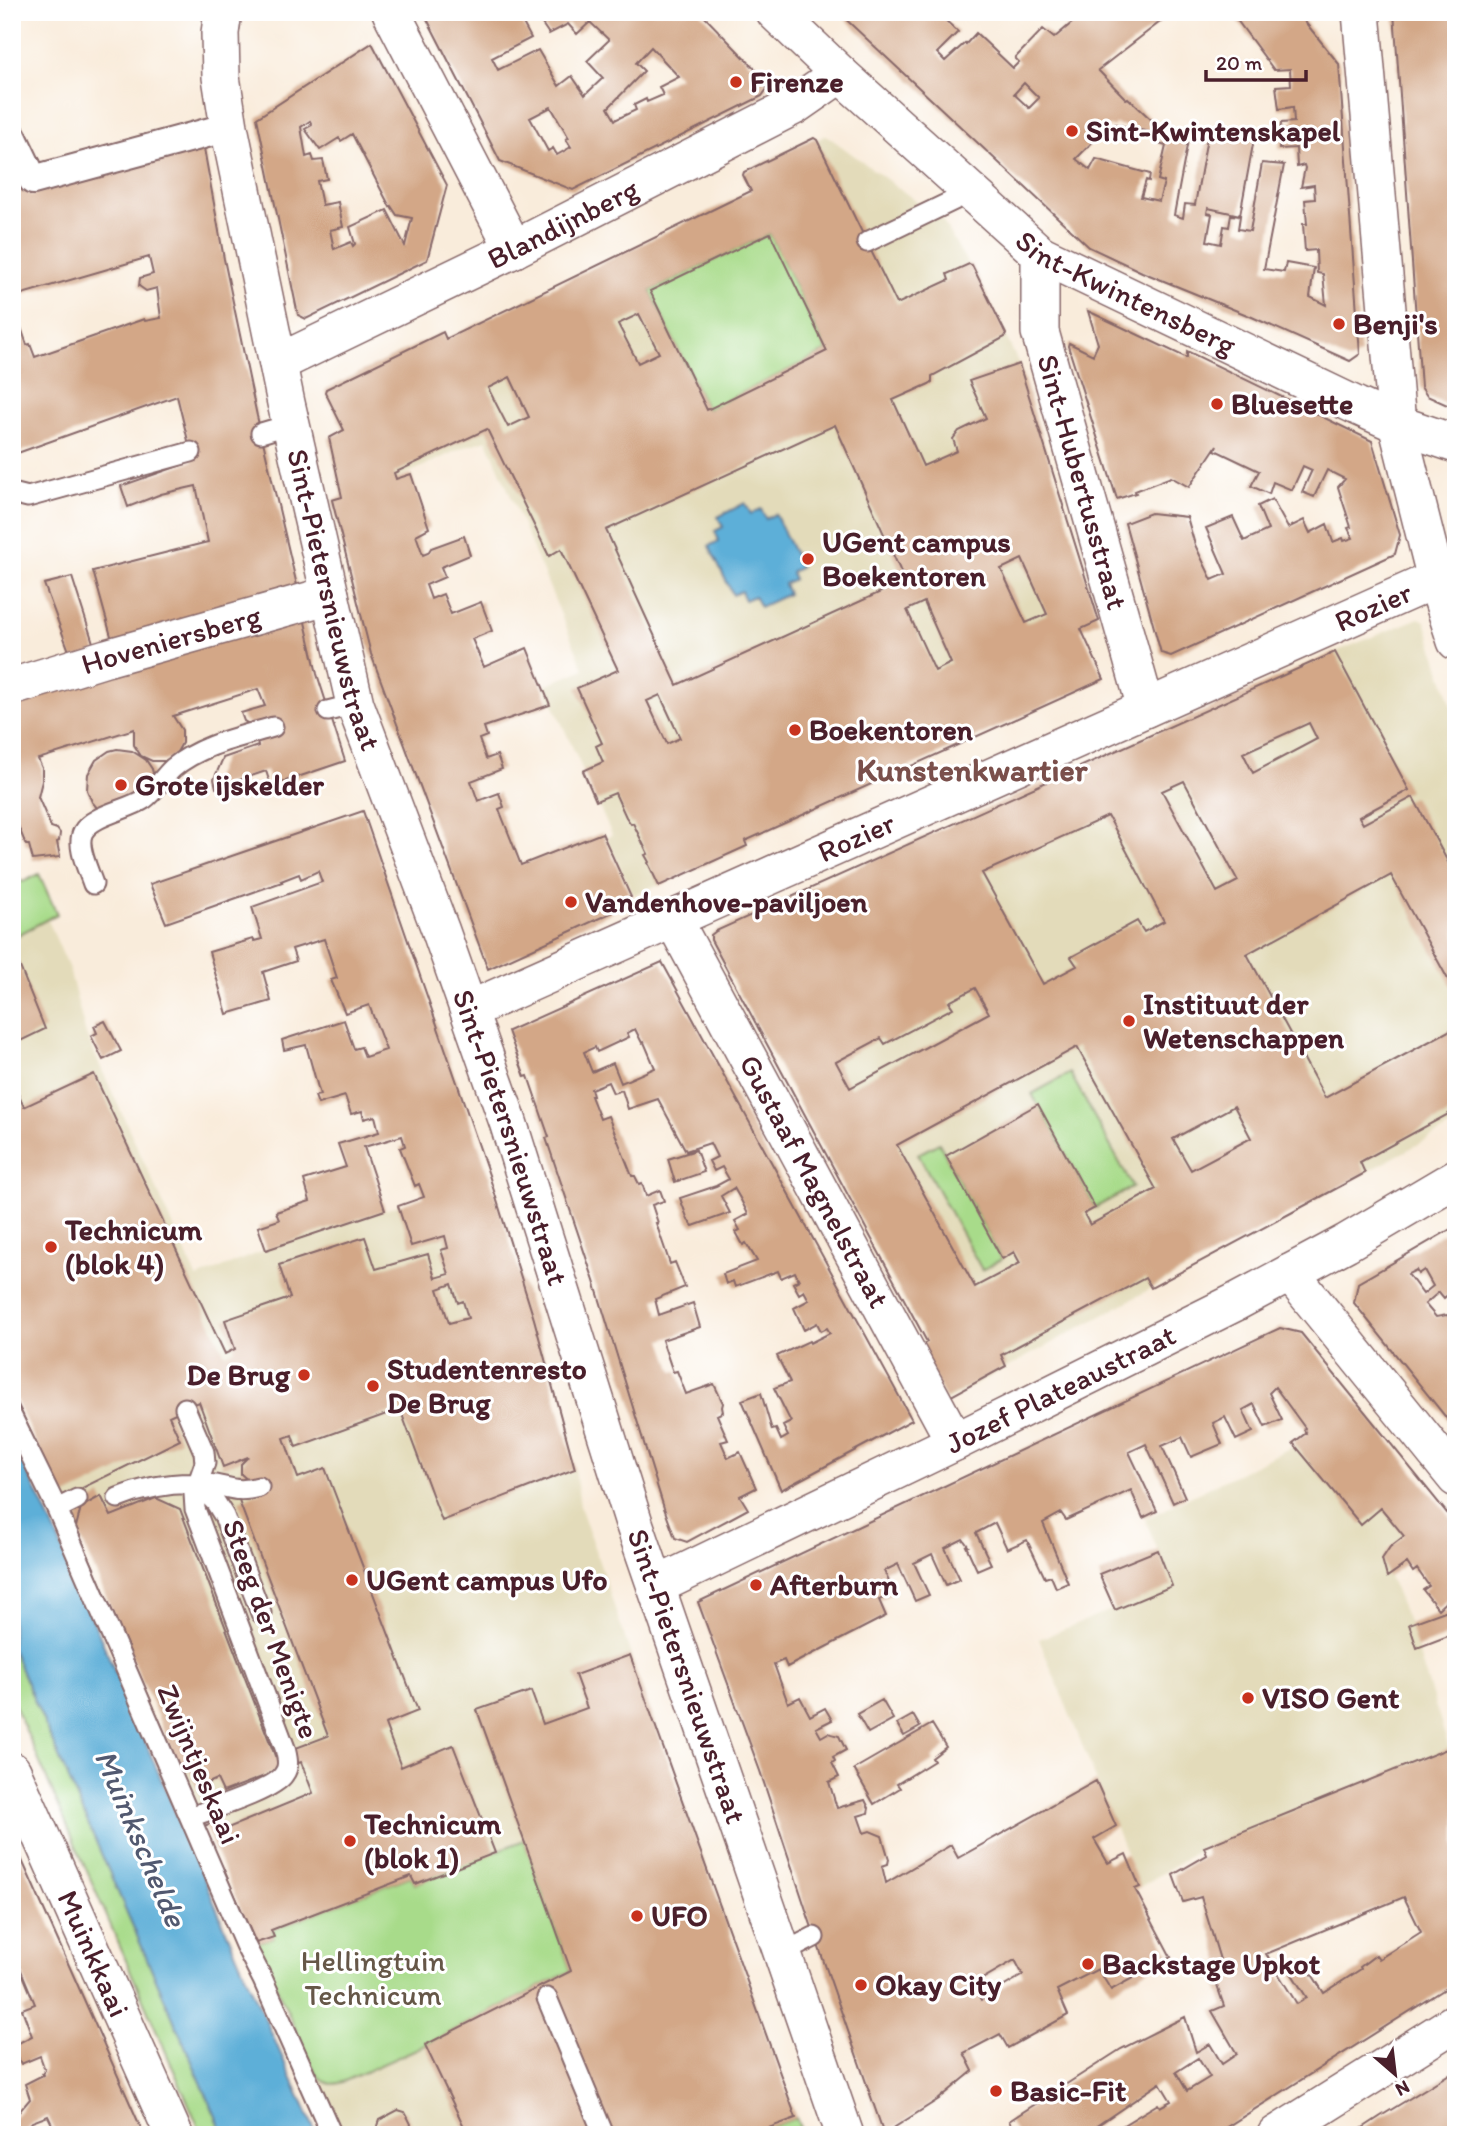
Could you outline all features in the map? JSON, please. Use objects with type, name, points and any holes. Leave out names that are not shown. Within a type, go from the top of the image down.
[{"type":"street","name":"Sint-Pietersnieuwstraat","points":[[223,12],[220,33],[221,77],[278,363],[276,429],[330,595],[342,707],[469,1010],[537,1208],[618,1474],[656,1586],[798,1945],[845,2135]]},
{"type":"street","points":[[391,12],[514,249]]},
{"type":"street","name":"Sint-Kwintensberg","points":[[775,12],[840,75],[1040,254],[1397,424],[1456,444]]},
{"type":"street","points":[[1332,12],[1364,53]]},
{"type":"street","points":[[1361,12],[1397,424],[1436,579],[1456,641]]},
{"type":"street","name":"Blandijnberg","points":[[278,363],[514,249],[794,106],[840,75]]},
{"type":"street","points":[[12,136],[33,180],[229,127]]},
{"type":"street","name":"Sint-Hubertusstraat","points":[[1040,254],[1040,332],[1146,708]]},
{"type":"street","name":"Rozier","points":[[469,1010],[1436,579]]},
{"type":"street","name":"Hoveniersberg","points":[[12,687],[330,595]]},
{"type":"street","name":"Gustaaf Magnelstraat","points":[[673,919],[955,1442]]},
{"type":"street","name":"Jozef Plateaustraat","points":[[656,1586],[955,1442],[1290,1273],[1456,1178]]},
{"type":"street","points":[[1290,1273],[1456,1478]]},
{"type":"street","name":"Muinkkaai","points":[[12,1771],[174,2135]]},
{"type":"street","points":[[1276,2135],[1456,2022]]},
{"type":"lane","points":[[867,242],[971,192]]},
{"type":"lane","points":[[12,492],[28,497],[191,452]]},
{"type":"lane","points":[[93,884],[82,842],[82,833],[92,821],[128,808],[146,797],[173,768],[191,755],[273,727]]},
{"type":"lane","name":"Steeg der Menigte","points":[[186,1408],[204,1452],[205,1463],[194,1494],[195,1509],[285,1748],[288,1764],[284,1775],[272,1786],[190,1817]]},
{"type":"lane","name":"Zwijntjeskaai","points":[[12,1417],[57,1509],[245,1945],[332,2135]]},
{"type":"lane","name":"Steeg der Menigte","points":[[197,1483],[224,1516],[261,1612]]},
{"type":"lane","name":"Steeg der Menigte","points":[[118,1498],[141,1489],[197,1483],[244,1491],[259,1487]]},
{"type":"lane","points":[[57,1509],[77,1499]]},
{"type":"lane","points":[[547,1998],[604,2135]]},
{"type":"shaded area","name":"UGent campus Boekentoren","points":[[826,135],[942,220],[968,264],[972,265],[1019,364],[1099,621],[1081,629],[745,840],[747,846],[634,895],[606,838],[612,835],[545,686],[584,669],[487,440],[466,446],[396,479],[342,497],[329,438],[344,430],[325,390],[443,332],[447,339],[751,191],[744,172],[814,138],[817,140]]},
{"type":"shaded area","name":"Instituut der Wetenschappen","points":[[1419,618],[1425,621],[1456,719],[1456,1124],[1316,1199],[1250,1138],[1065,1239],[1059,1228],[1095,1208],[1031,1109],[946,1156],[1002,1259],[1042,1237],[1048,1247],[915,1320],[927,1342],[919,1346],[946,1398],[1006,1366],[979,1315],[994,1307],[1016,1347],[1062,1322],[1041,1281],[1238,1241],[946,1401],[918,1346],[926,1341],[711,940],[711,935],[1335,652]]},
{"type":"shaded area","name":"UGent campus Ufo","points":[[12,912],[21,932],[47,918],[69,969],[86,1035],[197,1278],[266,1250],[489,1175],[534,1319],[575,1469],[580,1506],[642,1688],[803,2135],[343,2135],[204,1826],[76,1527],[12,1392]]},
{"type":"shaded area","name":"VISO Gent","points":[[1298,1444],[1361,1525],[1418,1478],[1440,1507],[1389,1547],[1382,1559],[1409,1624],[1449,1748],[1204,1847],[1140,1887],[1039,1639],[1172,1586],[1145,1519]]},
{"type":"green space","points":[[770,233],[827,351],[707,410],[650,291]]},
{"type":"green space","points":[[12,872],[23,882],[39,874],[57,914],[14,937],[12,932]]},
{"type":"green space","points":[[1070,1073],[1133,1187],[1095,1208],[1032,1094]]},
{"type":"green space","points":[[939,1143],[1002,1259],[982,1270],[918,1154]]},
{"type":"green space","points":[[12,1649],[224,2135],[202,2135],[12,1699]]},
{"type":"green space","name":"Hellingtuin Technicum","points":[[524,1840],[571,1971],[425,2045],[345,2081],[329,2084],[320,2078],[256,1943],[273,1937],[271,1930],[411,1876],[415,1884]]},
{"type":"green space","points":[[796,2118],[803,2135],[749,2135]]},
{"type":"water","points":[[745,503],[751,514],[761,509],[766,519],[775,514],[801,567],[791,572],[794,579],[784,584],[788,594],[760,607],[754,596],[745,600],[741,591],[733,595],[709,546],[719,541],[715,531],[723,527],[718,517]]},
{"type":"water","name":"Muinkschelde","points":[[12,1440],[47,1513],[317,2135],[224,2135],[12,1649]]},
{"type":"building","points":[[427,12],[517,12],[531,38],[492,58],[498,70],[538,50],[559,86],[572,76],[585,95],[603,78],[587,61],[609,40],[590,22],[577,34],[568,24],[549,34],[534,12],[700,12],[765,79],[767,89],[762,96],[573,190],[500,161],[426,17]],"holes":[[[651,47],[679,77],[659,87],[663,95],[634,105],[636,110],[615,120],[608,108],[644,71],[636,63]],[[551,107],[569,138],[566,139],[571,147],[557,155],[553,148],[548,151],[530,118]]]},
{"type":"building","points":[[838,12],[942,12],[940,15],[958,32],[937,53],[945,61],[976,33],[1013,68],[1019,62],[1015,58],[1043,29],[1054,38],[1085,12],[1173,12],[1098,70],[1126,99],[1170,137],[1189,135],[1174,215],[1183,218],[1185,204],[1195,205],[1208,132],[1256,128],[1240,215],[1208,208],[1207,213],[1212,214],[1207,241],[1221,244],[1224,226],[1229,227],[1231,215],[1240,216],[1238,229],[1250,231],[1262,163],[1284,165],[1264,269],[1284,272],[1286,263],[1314,268],[1310,297],[1326,305],[1323,274],[1317,273],[1316,250],[1305,251],[1305,200],[1315,199],[1314,185],[1301,187],[1305,168],[1304,165],[1297,167],[1296,148],[1279,149],[1281,123],[1294,122],[1293,107],[1279,109],[1276,86],[1291,85],[1290,69],[1274,70],[1231,12],[1297,12],[1339,64],[1360,354],[1350,361],[1089,247]],"holes":[[[1024,83],[1039,98],[1029,108],[1014,94]],[[1115,124],[1161,135],[1159,144],[1166,146],[1158,180],[1164,182],[1159,201],[1141,197],[1150,174],[1096,159],[1090,170],[1076,159],[1108,126],[1113,127]]]},
{"type":"building","points":[[1394,12],[1456,12],[1456,409],[1427,396],[1421,387]]},
{"type":"building","points":[[372,43],[447,185],[427,260],[306,319],[298,315],[257,118]],"holes":[[[310,121],[312,125],[305,129],[320,150],[339,138],[341,141],[352,134],[390,207],[397,215],[412,218],[405,246],[387,210],[350,227],[355,244],[353,246],[351,242],[334,249],[330,230],[343,227],[338,202],[322,205],[317,181],[327,179],[323,160],[314,161],[312,155],[306,157],[301,127]]]},
{"type":"building","name":"UGent campus Boekentoren","points":[[814,138],[817,140],[897,304],[949,280],[947,274],[972,265],[1006,334],[1005,337],[932,376],[932,382],[929,384],[893,400],[923,466],[957,451],[953,439],[959,431],[986,418],[969,381],[1019,364],[1099,621],[1081,629],[1104,679],[745,841],[747,846],[659,886],[645,855],[648,854],[615,793],[596,801],[583,771],[603,762],[596,746],[602,743],[577,688],[618,670],[561,549],[549,556],[487,429],[394,473],[396,479],[411,474],[429,528],[416,535],[423,555],[431,548],[464,536],[470,555],[441,567],[445,577],[426,585],[431,599],[443,594],[451,614],[481,602],[492,631],[472,639],[484,667],[527,648],[550,705],[484,727],[487,736],[479,739],[486,759],[497,755],[502,769],[471,781],[478,801],[499,793],[504,807],[499,809],[521,865],[602,833],[631,897],[611,907],[613,912],[488,969],[371,654],[332,500],[342,497],[329,438],[344,430],[325,392],[326,389],[443,332],[446,339],[751,191],[744,172]],"holes":[[[770,233],[827,351],[707,410],[650,291]],[[639,314],[659,353],[638,363],[618,324]],[[510,377],[529,417],[508,427],[488,388]],[[835,425],[905,581],[677,685],[606,530]],[[1022,559],[1047,614],[1026,623],[1001,569]],[[924,602],[951,663],[935,671],[907,610]],[[660,695],[680,738],[667,744],[647,701]]]},
{"type":"building","points":[[203,143],[257,416],[299,594],[114,647],[93,571],[208,542],[196,486],[161,494],[128,507],[121,486],[193,461],[177,396],[12,455],[12,301],[27,345],[30,344],[35,357],[144,319],[161,318],[157,288],[146,291],[139,286],[140,278],[153,274],[149,257],[12,297],[12,161],[30,195]]},
{"type":"building","points":[[1088,311],[1187,358],[1187,351],[1372,441],[1400,535],[1395,554],[1171,656],[1161,653],[1125,523],[1151,513],[1187,517],[1195,545],[1212,580],[1226,574],[1206,528],[1233,517],[1244,541],[1268,530],[1258,506],[1272,499],[1288,528],[1304,520],[1310,533],[1327,524],[1333,542],[1353,538],[1338,487],[1345,479],[1327,470],[1314,497],[1302,492],[1312,470],[1303,466],[1292,490],[1273,482],[1269,494],[1251,486],[1259,471],[1215,450],[1217,445],[1189,487],[1171,477],[1117,499],[1068,346],[1069,343],[1093,355],[1098,344]]},
{"type":"building","points":[[72,577],[96,652],[72,659],[44,584]]},
{"type":"building","points":[[302,609],[317,674],[345,761],[271,786],[266,771],[216,788],[214,779],[223,758],[258,746],[254,727],[244,721],[241,713],[265,706],[258,689],[173,716],[182,730],[182,743],[176,754],[165,761],[152,761],[141,756],[134,745],[134,729],[38,759],[42,768],[42,781],[38,797],[51,827],[60,833],[57,842],[60,857],[33,860],[29,845],[26,845],[12,811],[12,699]]},
{"type":"building","name":"Instituut der Wetenschappen","points":[[1335,652],[1409,790],[1359,817],[1363,824],[1413,797],[1456,877],[1456,994],[1391,875],[1247,954],[1325,1098],[1456,1027],[1456,1110],[1360,1162],[1365,1173],[1291,1213],[1151,1288],[1145,1278],[1001,1355],[1006,1366],[946,1399],[919,1347],[927,1342],[711,940],[711,935]],"holes":[[[1309,723],[1317,739],[1253,773],[1243,753]],[[1184,781],[1238,881],[1217,892],[1162,791]],[[1108,816],[1164,921],[1144,932],[1137,921],[1071,957],[1077,966],[1043,984],[982,873]],[[975,988],[989,1013],[850,1088],[836,1062],[881,1038],[885,1044],[953,1008],[949,1002]],[[1077,1047],[1156,1189],[1090,1225],[1084,1214],[1095,1208],[1038,1104],[946,1156],[1002,1259],[1014,1252],[1020,1263],[975,1287],[897,1145]],[[1234,1106],[1251,1138],[1191,1170],[1173,1139]]]},
{"type":"building","name":"Grote ijskelder","points":[[117,749],[132,751],[146,760],[152,769],[154,788],[98,809],[87,790],[88,774],[96,760]]},
{"type":"building","points":[[363,811],[489,1175],[534,1319],[575,1469],[442,1521],[400,1409],[296,1447],[292,1435],[284,1438],[298,1478],[325,1468],[418,1711],[385,1724],[401,1767],[453,1745],[495,1853],[415,1884],[411,1876],[271,1930],[274,1937],[256,1943],[204,1826],[219,1820],[223,1830],[313,1793],[301,1762],[223,1792],[217,1779],[197,1788],[188,1766],[180,1769],[76,1527],[81,1507],[101,1496],[111,1516],[156,1498],[180,1509],[275,1756],[328,1736],[239,1501],[261,1492],[241,1474],[241,1464],[248,1457],[223,1467],[199,1402],[169,1416],[180,1440],[62,1498],[12,1392],[12,1081],[24,1107],[94,1074],[225,1354],[235,1349],[225,1320],[290,1298],[279,1265],[365,1237],[376,1269],[428,1254],[435,1278],[449,1274],[441,1250],[448,1248],[445,1236],[411,1246],[398,1206],[424,1197],[419,1184],[415,1186],[400,1148],[405,1146],[402,1136],[364,1147],[385,1210],[266,1250],[258,1227],[279,1220],[276,1212],[310,1201],[304,1180],[346,1167],[338,1144],[379,1132],[375,1116],[364,1119],[362,1111],[351,1114],[345,1096],[318,1104],[315,1096],[320,1095],[306,1045],[284,1050],[282,1040],[344,1020],[354,1049],[361,1047],[365,1057],[386,1050],[369,1005],[345,1013],[331,980],[337,978],[324,939],[292,949],[296,961],[263,972],[271,1001],[227,1014],[209,952],[253,939],[262,939],[252,907],[322,882],[318,871],[301,879],[299,874],[166,923],[150,884]],"holes":[[[452,1284],[458,1303],[463,1301],[468,1318],[449,1323],[438,1289]]]},
{"type":"building","points":[[12,947],[45,1029],[12,1045]]},
{"type":"building","points":[[662,962],[912,1420],[781,1490],[742,1400],[761,1393],[772,1430],[776,1429],[781,1440],[788,1436],[783,1426],[791,1422],[774,1388],[790,1382],[777,1356],[830,1333],[827,1328],[821,1331],[817,1323],[804,1330],[794,1308],[809,1300],[804,1291],[799,1294],[793,1283],[799,1280],[795,1272],[781,1278],[778,1271],[735,1287],[733,1281],[726,1284],[723,1274],[757,1261],[736,1232],[740,1230],[735,1221],[748,1214],[741,1200],[734,1188],[721,1196],[730,1213],[693,1226],[680,1198],[729,1179],[722,1167],[714,1171],[709,1161],[717,1157],[710,1143],[686,1151],[658,1099],[628,1109],[622,1090],[613,1093],[608,1082],[591,1089],[600,1119],[608,1116],[632,1176],[635,1176],[639,1184],[642,1183],[646,1196],[660,1190],[664,1201],[652,1205],[656,1223],[670,1264],[675,1262],[685,1287],[655,1299],[659,1315],[693,1303],[700,1327],[662,1340],[673,1372],[677,1371],[686,1394],[714,1384],[723,1403],[723,1412],[717,1415],[728,1440],[721,1442],[728,1458],[740,1452],[756,1488],[740,1496],[748,1509],[687,1542],[675,1538],[546,1138],[549,1137],[528,1076],[525,1077],[508,1031]],"holes":[[[635,1029],[642,1043],[644,1042],[655,1068],[621,1083],[613,1063],[592,1072],[584,1052],[595,1047],[597,1052],[629,1037],[627,1033]]]},
{"type":"building","points":[[105,1021],[121,1051],[103,1060],[91,1036],[97,1033],[94,1026]]},
{"type":"building","points":[[696,1150],[704,1172],[675,1182],[668,1159]]},
{"type":"building","points":[[1456,1226],[1456,1288],[1444,1298],[1439,1292],[1425,1304],[1436,1317],[1447,1315],[1451,1319],[1456,1315],[1456,1430],[1354,1303],[1358,1283]],"holes":[[[1416,1270],[1418,1274],[1424,1270],[1433,1286],[1423,1294],[1408,1274]]]},
{"type":"building","points":[[1280,1328],[1301,1333],[1456,1524],[1456,1606],[1450,1598],[1438,1609],[1423,1590],[1429,1586],[1417,1569],[1413,1572],[1407,1563],[1387,1577],[1382,1559],[1390,1547],[1404,1536],[1381,1508],[1361,1525],[1293,1443],[1306,1433],[1305,1428],[1275,1387],[1269,1393],[1282,1420],[1265,1427],[1254,1404],[1243,1410],[1253,1432],[1236,1440],[1225,1417],[1213,1423],[1222,1444],[1191,1457],[1182,1437],[1162,1446],[1185,1497],[1173,1503],[1146,1444],[1129,1452],[1157,1511],[1143,1518],[1131,1490],[1066,1520],[1061,1513],[1043,1523],[1068,1583],[1056,1588],[1051,1576],[1045,1578],[1027,1540],[1007,1549],[995,1523],[976,1533],[991,1564],[977,1570],[963,1539],[945,1548],[960,1579],[946,1585],[932,1554],[914,1563],[929,1595],[915,1601],[898,1564],[884,1571],[894,1592],[879,1600],[886,1616],[787,1667],[784,1660],[774,1664],[788,1703],[800,1697],[810,1716],[825,1708],[832,1720],[816,1728],[821,1737],[828,1733],[839,1736],[846,1750],[833,1757],[835,1761],[832,1763],[839,1777],[829,1782],[837,1808],[865,1800],[868,1813],[858,1816],[864,1833],[870,1831],[882,1836],[889,1859],[888,1864],[882,1866],[886,1883],[951,1845],[958,1858],[1096,1781],[1116,1826],[1094,1839],[1108,1863],[1126,1854],[1140,1887],[1135,1889],[1171,1957],[1111,1990],[1098,1969],[1057,1990],[1068,2015],[1008,2048],[1000,2034],[964,2053],[973,2071],[939,2099],[884,2134],[760,1771],[698,1602]],"holes":[[[1015,1960],[1023,1975],[981,2000],[972,1985]]]},
{"type":"building","points":[[1158,1550],[1172,1586],[1115,1610],[1099,1574]]},
{"type":"building","points":[[1456,1607],[1456,1633],[1417,1648],[1409,1624]]},
{"type":"building","name":"UFO","points":[[630,1655],[796,2118],[749,2135],[468,2135],[425,2045],[571,1971],[477,1710],[531,1691],[543,1724],[587,1708],[575,1675]]},
{"type":"building","points":[[882,1700],[893,1719],[868,1733],[857,1714]]},
{"type":"building","points":[[913,1715],[920,1727],[904,1736],[897,1724]]},
{"type":"building","points":[[932,1724],[946,1747],[932,1758],[934,1761],[897,1784],[900,1788],[874,1804],[854,1769]]},
{"type":"building","points":[[1449,1748],[1456,1770],[1456,1982],[1214,2135],[1107,2135],[1158,2104],[1160,2107],[1171,2101],[1160,2083],[1089,2131],[1091,2135],[1017,2135],[1009,2121],[1121,2049],[1185,2017],[1196,2052],[1210,2044],[1222,2064],[1237,2054],[1212,2011],[1224,2006],[1214,1977],[1224,1973],[1201,1897],[1183,1902],[1173,1875],[1207,1855],[1204,1847]],"holes":[[[1404,1897],[1421,1932],[1379,1959],[1376,1955],[1360,1967],[1361,1969],[1324,1993],[1302,1959],[1288,1968],[1307,1998],[1297,2004],[1266,1954]],[[1198,2058],[1210,2077],[1187,2091],[1176,2072]]]},
{"type":"building","points":[[12,1838],[144,2135],[57,2135],[48,2116],[32,2122],[22,2135],[12,2135],[12,2120],[30,2099],[25,2084],[43,2075],[45,2070],[40,2056],[21,2064],[13,2046],[32,2036],[22,2009],[35,2004],[18,1963],[12,1965]]},
{"type":"building","points":[[1456,2070],[1456,2135],[1352,2135],[1381,2116]]},
{"type":"building","points":[[398,2110],[405,2112],[411,2124],[409,2131],[405,2135],[381,2135],[377,2126],[379,2120]]},
{"type":"place","name":"Firenze","points":[[736,82]]},
{"type":"place","name":"Sint-Kwintenskapel","points":[[1072,131]]},
{"type":"place","name":"Benji's","points":[[1339,324]]},
{"type":"place","name":"Bluesette","points":[[1217,404]]},
{"type":"place","name":"UGent campus Boekentoren","points":[[808,559]]},
{"type":"place","name":"Boekentoren","points":[[795,730]]},
{"type":"place","name":"Grote ijskelder","points":[[121,785]]},
{"type":"place","name":"Vandenhove-paviljoen","points":[[571,902]]},
{"type":"place","name":"Instituut der Wetenschappen","points":[[1129,1021]]},
{"type":"place","name":"Technicum (blok 4)","points":[[51,1247]]},
{"type":"place","name":"De Brug","points":[[304,1375]]},
{"type":"place","name":"Studentenresto De Brug","points":[[373,1386]]},
{"type":"place","name":"UGent campus Ufo","points":[[352,1580]]},
{"type":"place","name":"Afterburn","points":[[756,1585]]},
{"type":"place","name":"VISO Gent","points":[[1248,1698]]},
{"type":"place","name":"Technicum (blok 1)","points":[[350,1841]]},
{"type":"place","name":"UFO","points":[[637,1916]]},
{"type":"place","name":"Backstage Upkot","points":[[1088,1964]]},
{"type":"place","name":"Okay City","points":[[861,1985]]},
{"type":"place","name":"Basic-Fit","points":[[996,2091]]},
{"type":"district","name":"Kunstenkwartier","points":[[972,770]]}]
